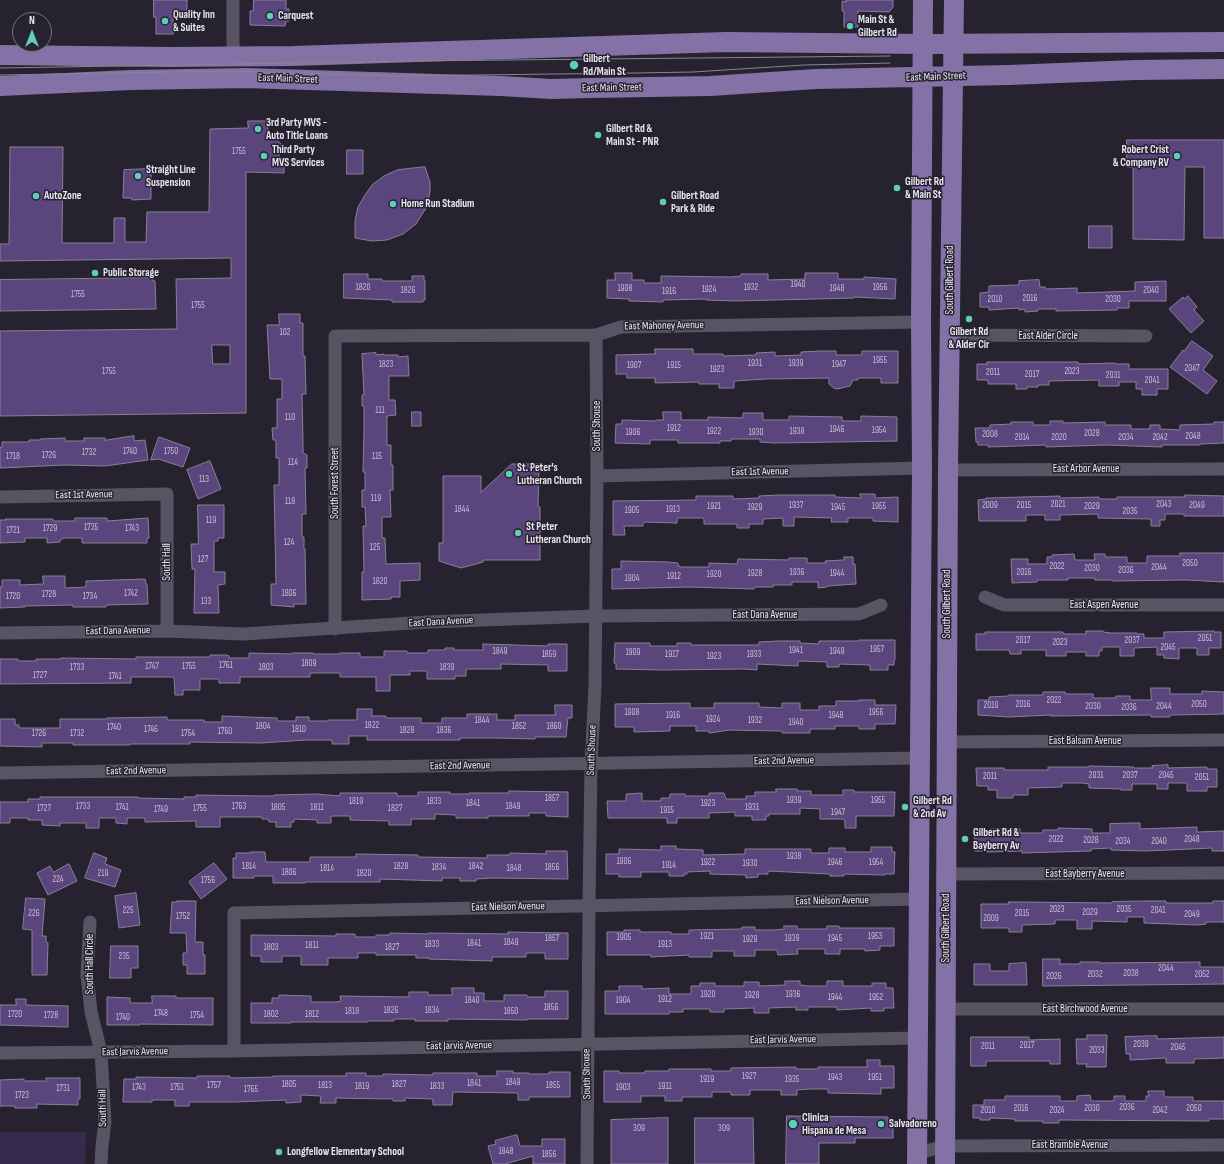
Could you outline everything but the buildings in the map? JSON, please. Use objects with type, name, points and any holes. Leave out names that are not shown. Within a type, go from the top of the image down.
[{"type":"main road","points":[[917,1159],[922,468],[921,322],[923,0]]},
{"type":"main road","name":"South Gilbert Road","points":[[945,1155],[948,470],[954,0]]},
{"type":"main road","name":"East Main Street","points":[[0,56],[55,55],[233,57],[685,43],[953,44],[1224,42]]},
{"type":"main road","name":"East Main Street","points":[[0,86],[131,80],[246,78],[571,89],[710,86],[816,79],[923,77],[1223,66]]},
{"type":"street","points":[[233,0],[233,57]]},
{"type":"street","name":"East Mahoney Avenue","points":[[335,336],[596,336],[621,327],[921,322]]},
{"type":"street","name":"East Alder Circle","points":[[950,335],[1146,336]]},
{"type":"street","name":"South Forest Street","points":[[335,336],[335,629]]},
{"type":"street","name":"South Shouse","points":[[587,1164],[587,1044],[589,974],[588,905],[591,764],[595,687],[597,476],[596,336]]},
{"type":"street","name":"East 1st Avenue","points":[[597,476],[922,468]]},
{"type":"street","name":"East Arbor Avenue","points":[[948,470],[1224,469]]},
{"type":"street","name":"East 1st Avenue","points":[[0,497],[167,494]]},
{"type":"street","name":"South Hall","points":[[167,494],[167,631]]},
{"type":"street","name":"East Aspen Avenue","points":[[986,597],[1004,605],[1224,605]]},
{"type":"street","name":"East Dana Avenue","points":[[0,633],[167,631],[243,634],[427,622],[595,616],[859,614],[881,605]]},
{"type":"street","name":"East Balsam Avenue","points":[[947,742],[1224,740]]},
{"type":"street","name":"East 2nd Avenue","points":[[0,774],[920,758]]},
{"type":"street","name":"East Bayberry Avenue","points":[[946,874],[1224,873]]},
{"type":"street","name":"East Nielson Avenue","points":[[234,1051],[234,913],[919,899]]},
{"type":"street","name":"South Hall Circle","points":[[90,922],[87,975],[91,1012],[101,1052]]},
{"type":"street","name":"East Birchwood Avenue","points":[[945,1009],[1224,1009]]},
{"type":"street","name":"East Jarvis Avenue","points":[[0,1053],[234,1051],[919,1038]]},
{"type":"street","name":"South Hall","points":[[101,1052],[105,1122],[101,1164]]},
{"type":"street","name":"East Bramble Avenue","points":[[917,1159],[945,1155],[1224,1145]]},
{"type":"shaded area","points":[[0,1132],[86,1132],[85,1164],[0,1164]]},
{"type":"tram line","points":[[0,68],[409,61],[890,56]]},
{"type":"tram line","points":[[0,75],[224,71],[394,76],[635,73],[693,72],[804,65],[890,63]]},
{"type":"place","name":"Carquest","points":[[270,16]]},
{"type":"place","name":"Quality Inn & Suites","points":[[165,21]]},
{"type":"place","name":"Main St & Gilbert Rd","points":[[850,26]]},
{"type":"place","name":"Gilbert Rd/Main St","points":[[574,65]]},
{"type":"place","name":"3rd Party MVS - Auto Title Loans","points":[[258,129]]},
{"type":"place","name":"Gilbert Rd & Main St - PNR","points":[[598,135]]},
{"type":"place","name":"Third Party MVS Services","points":[[264,156]]},
{"type":"place","name":"Robert Crist & Company RV","points":[[1177,156]]},
{"type":"place","name":"Straight Line Suspension","points":[[138,176]]},
{"type":"place","name":"Gilbert Rd & Main St","points":[[897,188]]},
{"type":"place","name":"AutoZone","points":[[36,196]]},
{"type":"place","name":"Gilbert Road Park & Ride","points":[[663,202]]},
{"type":"place","name":"Home Run Stadium","points":[[393,204]]},
{"type":"place","name":"Public Storage","points":[[95,273]]},
{"type":"place","name":"Gilbert Rd & Alder Cir","points":[[969,319]]},
{"type":"place","name":"St. Peter's Lutheran Church","points":[[509,474]]},
{"type":"place","name":"St Peter Lutheran Church","points":[[518,533]]},
{"type":"place","name":"Gilbert Rd & 2nd Av","points":[[905,807]]},
{"type":"place","name":"Gilbert Rd & Bayberry Av","points":[[965,839]]},
{"type":"place","name":"Clinica Hispana de Mesa","points":[[793,1124]]},
{"type":"place","name":"Salvadoreno","points":[[881,1124]]},
{"type":"place","name":"Longfellow Elementary School","points":[[279,1152]]}]
